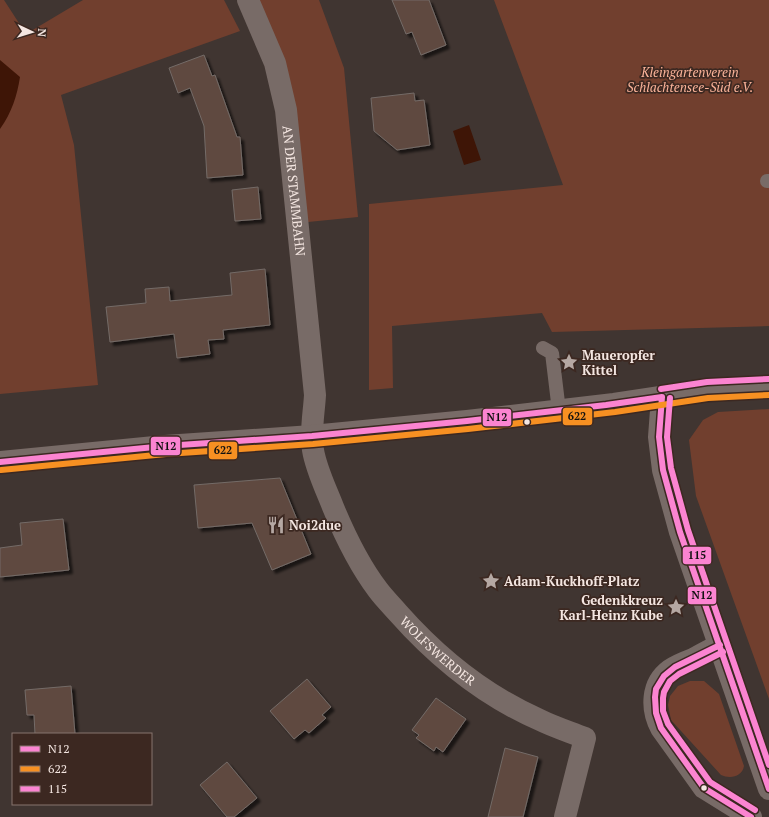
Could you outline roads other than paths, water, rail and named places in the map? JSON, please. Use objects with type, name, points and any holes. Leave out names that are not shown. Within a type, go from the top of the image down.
[{"type":"street","name":"AN DER STAMMBAHN","points":[[248,0],[274,63],[286,110],[316,395],[312,436]]},
{"type":"street","points":[[0,462],[172,446],[312,436],[558,411],[715,390],[769,387]]},
{"type":"street","points":[[662,397],[659,438],[663,470],[680,532],[769,789]]},
{"type":"street","name":"WOLFSWERDER","points":[[312,436],[313,451],[319,472],[340,524],[361,564],[378,590],[411,628],[444,659],[474,682],[539,720],[585,738],[565,817]]},
{"type":"street","points":[[720,645],[670,670],[662,679],[655,691],[654,705],[656,719],[704,788],[751,817]]},
{"type":"lane","points":[[543,348],[552,353],[558,411]]},
{"type":"place","name":"Maueropfer Kittel","points":[[569,362]]},
{"type":"place","name":"Noi2due","points":[[276,525]]},
{"type":"place","name":"Adam-Kuckhoff-Platz","points":[[491,581]]},
{"type":"place","name":"Gedenkkreuz Karl-Heinz Kube","points":[[676,607]]},
{"type":"park label","name":"Kleingartenverein Schlachtensee-Süd e.V.","points":[[690,80]]}]
